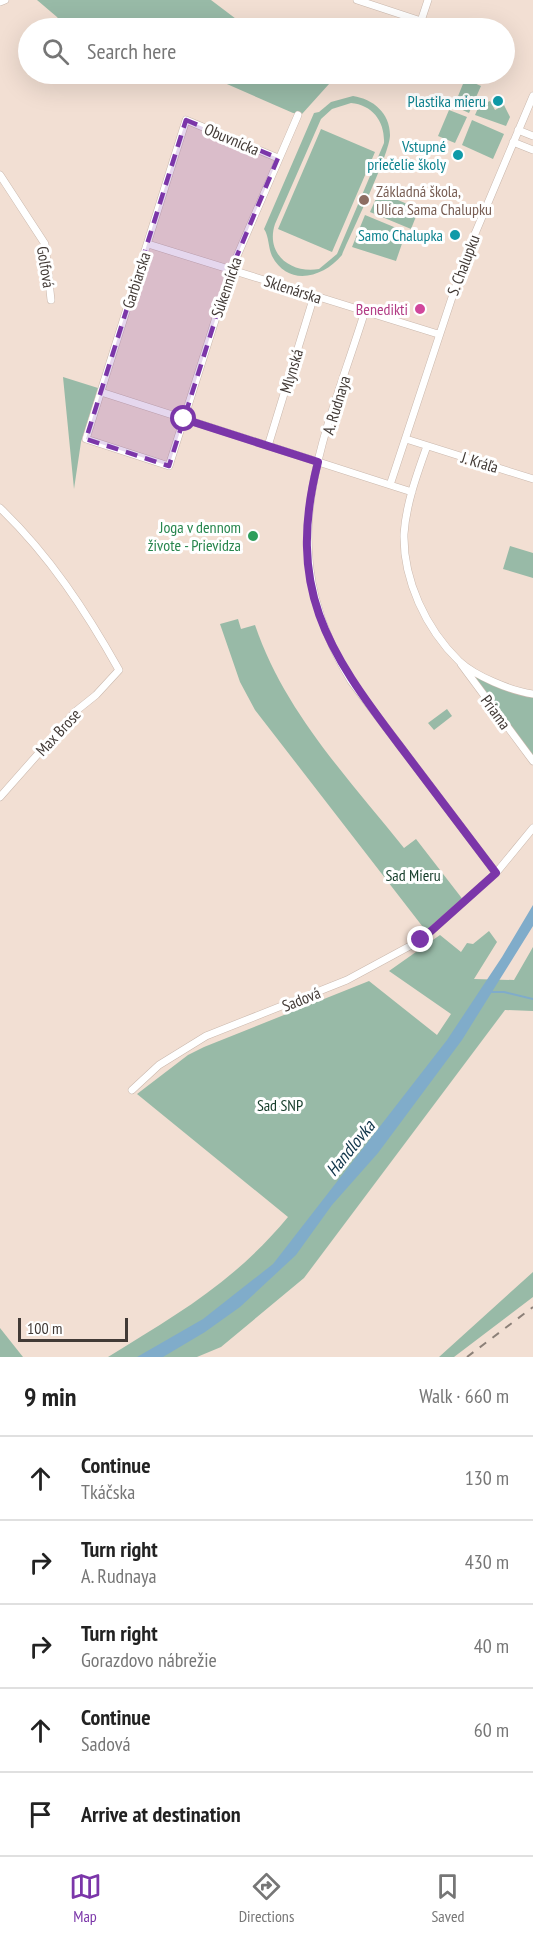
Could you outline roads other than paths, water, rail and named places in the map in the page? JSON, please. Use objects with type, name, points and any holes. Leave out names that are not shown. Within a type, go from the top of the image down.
[{"type":"street","points":[[0,2],[5,0]]},
{"type":"street","points":[[357,0],[412,18]]},
{"type":"street","points":[[422,18],[428,0]]},
{"type":"street","name":"S. Chalupku","points":[[390,485],[466,255],[533,96]]},
{"type":"street","name":"Súkennícka","points":[[169,466],[231,270],[298,115]]},
{"type":"street","name":"Obuvnícka","points":[[186,120],[278,158]]},
{"type":"street","name":"Garbiarska","points":[[169,466],[86,439],[186,120]]},
{"type":"street","points":[[518,130],[533,136]]},
{"type":"street","points":[[513,142],[533,150]]},
{"type":"street","name":"Golfová","points":[[0,175],[45,244],[51,300]]},
{"type":"street","name":"Sklenárska","points":[[148,244],[438,334]]},
{"type":"street","name":"Mlynská","points":[[268,446],[314,296]]},
{"type":"street","name":"A. Rudnaya","points":[[365,311],[318,462],[307,520],[307,560],[314,599],[332,650],[362,697],[496,873]]},
{"type":"street","points":[[101,392],[412,492],[426,446],[406,439]]},
{"type":"street","name":"J. Kráľa","points":[[426,446],[533,479]]},
{"type":"street","name":"Priama","points":[[412,492],[405,531],[408,570],[417,599],[429,622],[533,761]]},
{"type":"street","name":"Max Brose","points":[[0,508],[35,545],[73,593],[119,670],[76,711],[0,797]]},
{"type":"street","points":[[460,662],[499,684],[533,694]]},
{"type":"street","name":"Sadová","points":[[132,1090],[159,1065],[206,1036],[299,1000],[387,960],[421,940],[496,873],[533,828]]},
{"type":"water","points":[[533,905],[533,926],[462,1040],[378,1153],[332,1205],[296,1255],[240,1307],[205,1332],[163,1357],[137,1357],[203,1319],[273,1264],[447,1040]]},
{"type":"waterway","points":[[492,992],[504,992],[533,999]]},
{"type":"railway","points":[[467,1357],[533,1307]]},
{"type":"place","name":"Plastika mieru","points":[[498,101]]},
{"type":"place","name":"Vstupné priečelie školy","points":[[458,155]]},
{"type":"place","name":"Základná škola, Ulica Sama Chalupku","points":[[364,200]]},
{"type":"place","name":"Samo Chalupka","points":[[455,235]]},
{"type":"place","name":"Benedikti","points":[[420,309]]},
{"type":"place","name":"Joga v dennom živote - Prievidza","points":[[253,536]]},
{"type":"park label","name":"Sad Mieru","points":[[413,875]]},
{"type":"park label","name":"Sad SNP","points":[[280,1105]]},
{"type":"water label","name":"Handlovka","points":[[350,1148]]}]
